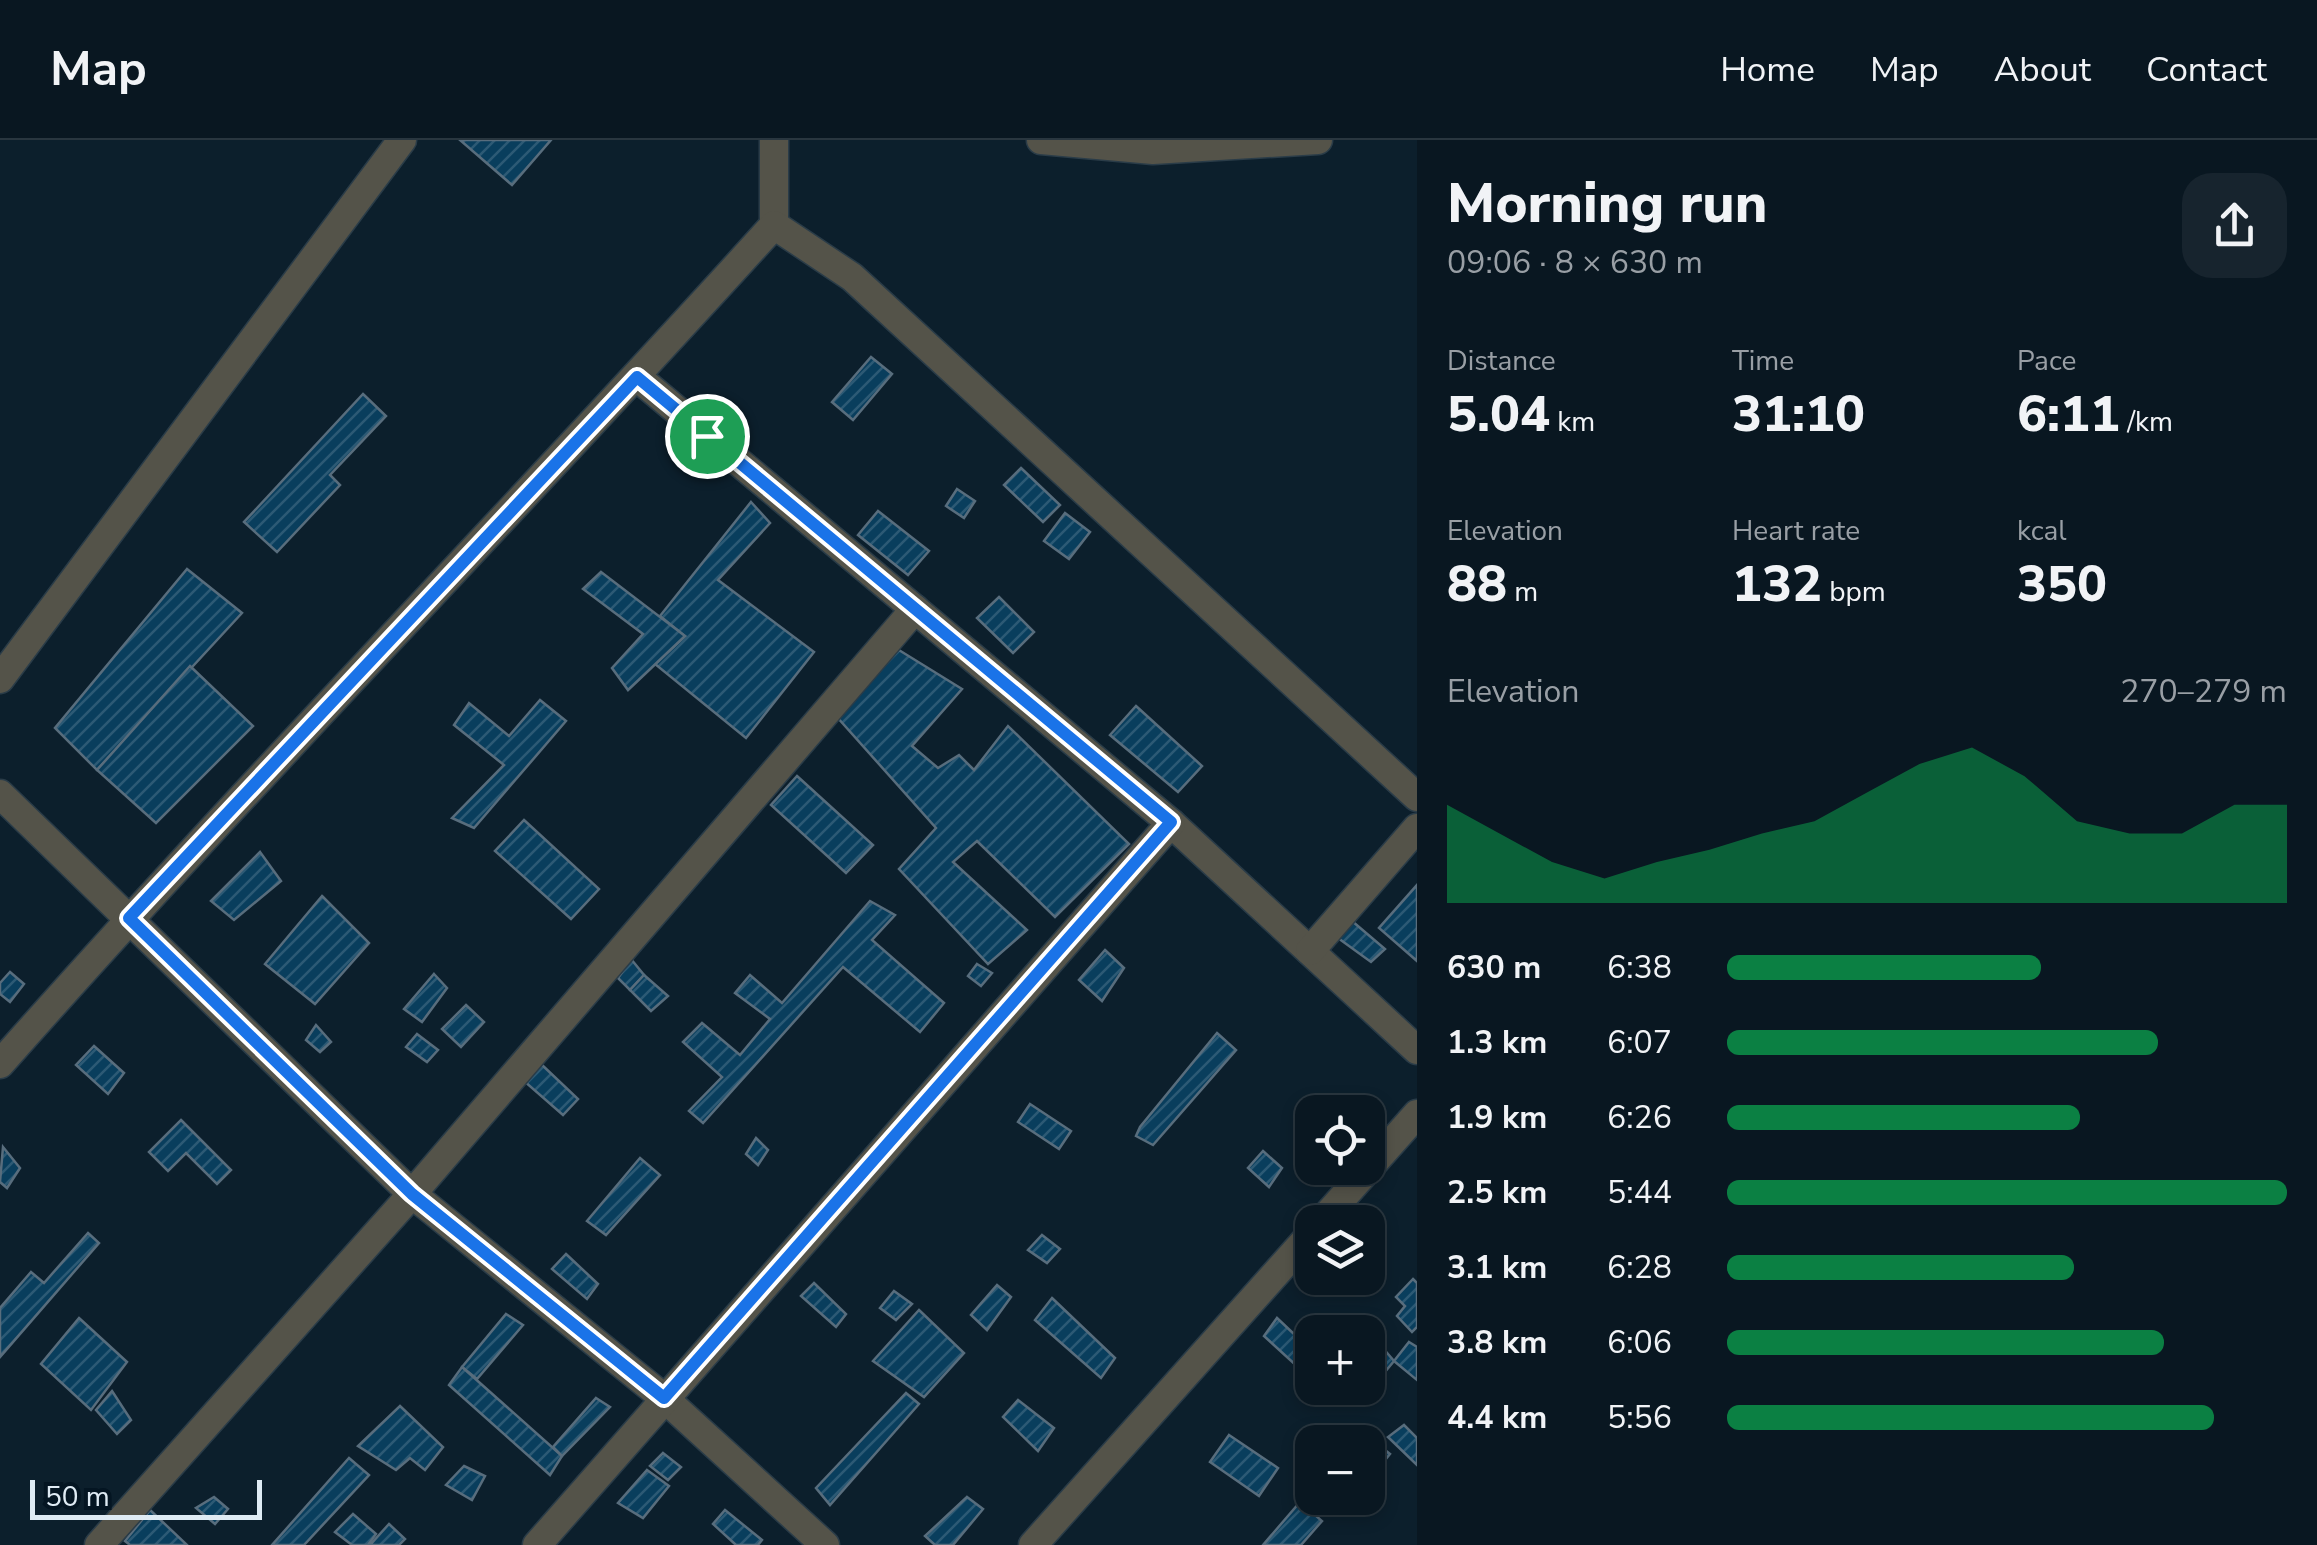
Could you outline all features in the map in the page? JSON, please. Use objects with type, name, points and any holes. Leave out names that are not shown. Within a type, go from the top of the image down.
[{"type":"street","points":[[0,679],[402,140]]},
{"type":"street","points":[[0,1064],[129,918],[774,226],[774,140]]},
{"type":"street","points":[[1041,140],[1153,150],[1318,140]]},
{"type":"street","points":[[774,226],[852,277],[1417,797]]},
{"type":"street","points":[[637,377],[1171,822],[1417,1050]]},
{"type":"street","points":[[99,1545],[412,1194],[915,609]]},
{"type":"street","points":[[0,794],[412,1194],[664,1398],[825,1545]]},
{"type":"street","points":[[536,1545],[1171,822]]},
{"type":"street","points":[[1310,951],[1417,828]]},
{"type":"street","points":[[1337,1205],[1417,1114]]},
{"type":"street","points":[[1033,1545],[1295,1252]]},
{"type":"building","points":[[460,140],[551,140],[512,185]]},
{"type":"building","points":[[871,357],[892,374],[853,420],[832,402]]},
{"type":"building","points":[[363,394],[386,416],[330,475],[340,485],[277,552],[244,522]]},
{"type":"building","points":[[1021,468],[1060,505],[1043,522],[1004,485]]},
{"type":"building","points":[[957,489],[975,501],[964,518],[946,506]]},
{"type":"building","points":[[751,502],[770,523],[718,580],[814,652],[746,738],[655,664],[685,636],[660,616]]},
{"type":"building","points":[[878,511],[929,551],[908,575],[858,535]]},
{"type":"building","points":[[1065,513],[1090,532],[1069,559],[1044,541]]},
{"type":"building","points":[[187,569],[242,613],[97,770],[55,728]]},
{"type":"building","points":[[601,572],[685,636],[628,690],[612,668],[643,634],[583,589]]},
{"type":"building","points":[[999,597],[1034,632],[1013,653],[977,618]]},
{"type":"building","points":[[894,647],[962,689],[912,746],[938,768],[959,755],[974,770],[1008,726],[1129,844],[1055,917],[977,841],[953,862],[1027,930],[988,964],[899,869],[936,828],[837,717]]},
{"type":"building","points":[[190,666],[253,726],[156,823],[97,770]]},
{"type":"building","points":[[540,700],[566,721],[474,828],[452,818],[504,765],[454,725],[469,703],[509,736]]},
{"type":"building","points":[[1136,706],[1202,766],[1178,792],[1110,735]]},
{"type":"building","points":[[797,776],[873,845],[846,873],[771,805]]},
{"type":"building","points":[[524,820],[599,889],[571,919],[495,851]]},
{"type":"building","points":[[260,852],[281,881],[234,920],[211,901]]},
{"type":"building","points":[[1417,885],[1417,961],[1379,928]]},
{"type":"building","points":[[322,896],[369,943],[315,1004],[265,964]]},
{"type":"building","points":[[870,901],[895,915],[872,940],[944,1003],[920,1032],[843,967],[703,1123],[689,1111],[722,1077],[683,1042],[702,1023],[740,1055],[770,1019],[735,993],[750,975],[782,1003]]},
{"type":"building","points":[[1352,921],[1385,949],[1371,962],[1338,938]]},
{"type":"building","points":[[1105,950],[1124,968],[1102,1001],[1079,980]]},
{"type":"building","points":[[631,959],[644,975],[630,990],[618,978]]},
{"type":"building","points":[[977,964],[992,973],[981,986],[968,976]]},
{"type":"building","points":[[10,972],[24,984],[10,1002],[0,994],[0,983]]},
{"type":"building","points":[[434,974],[447,988],[422,1022],[404,1009]]},
{"type":"building","points":[[644,975],[668,996],[651,1011],[630,990]]},
{"type":"building","points":[[466,1005],[484,1022],[461,1047],[442,1029]]},
{"type":"building","points":[[316,1025],[331,1042],[320,1052],[306,1040]]},
{"type":"building","points":[[1217,1033],[1236,1050],[1153,1145],[1136,1136],[1140,1127]]},
{"type":"building","points":[[417,1034],[438,1050],[427,1062],[406,1047]]},
{"type":"building","points":[[94,1046],[124,1073],[108,1094],[76,1065]]},
{"type":"building","points":[[541,1064],[578,1099],[563,1115],[524,1081]]},
{"type":"building","points":[[1030,1104],[1071,1131],[1059,1149],[1018,1122]]},
{"type":"building","points":[[181,1120],[231,1170],[217,1184],[186,1153],[168,1171],[149,1152]]},
{"type":"building","points":[[756,1138],[768,1150],[758,1165],[746,1154]]},
{"type":"building","points":[[3,1147],[20,1168],[7,1188],[0,1182]]},
{"type":"building","points":[[1263,1151],[1282,1168],[1269,1187],[1248,1168]]},
{"type":"building","points":[[640,1158],[660,1175],[606,1235],[587,1221]]},
{"type":"building","points":[[88,1233],[99,1243],[0,1357],[0,1308],[31,1272],[44,1283]]},
{"type":"building","points":[[1042,1235],[1060,1249],[1047,1263],[1028,1250]]},
{"type":"building","points":[[566,1254],[598,1284],[587,1299],[552,1269]]},
{"type":"building","points":[[1413,1279],[1417,1283],[1417,1327],[1412,1332],[1397,1316],[1405,1306],[1396,1297]]},
{"type":"building","points":[[814,1283],[846,1314],[836,1327],[801,1296]]},
{"type":"building","points":[[997,1285],[1011,1297],[987,1330],[971,1315]]},
{"type":"building","points":[[894,1291],[912,1304],[896,1320],[880,1308]]},
{"type":"building","points":[[1052,1298],[1115,1358],[1101,1378],[1035,1320]]},
{"type":"building","points":[[919,1310],[964,1353],[924,1397],[873,1361]]},
{"type":"building","points":[[506,1314],[523,1325],[477,1379],[462,1367]]},
{"type":"building","points":[[79,1318],[127,1362],[91,1410],[41,1364]]},
{"type":"building","points":[[1277,1318],[1295,1335],[1295,1364],[1264,1336]]},
{"type":"building","points":[[1409,1342],[1417,1347],[1417,1380],[1394,1361]]},
{"type":"building","points":[[1385,1350],[1394,1361],[1385,1372]]},
{"type":"building","points":[[462,1367],[562,1456],[550,1475],[449,1385]]},
{"type":"building","points":[[112,1391],[131,1420],[117,1434],[96,1410]]},
{"type":"building","points":[[906,1393],[919,1404],[830,1505],[816,1488]]},
{"type":"building","points":[[596,1398],[610,1407],[562,1456],[553,1447]]},
{"type":"building","points":[[1018,1400],[1054,1428],[1038,1451],[1003,1417]]},
{"type":"building","points":[[400,1406],[443,1447],[425,1470],[410,1458],[396,1470],[358,1446]]},
{"type":"building","points":[[1404,1425],[1417,1438],[1417,1465],[1388,1437]]},
{"type":"building","points":[[1229,1435],[1278,1468],[1259,1496],[1210,1462]]},
{"type":"building","points":[[663,1453],[681,1467],[668,1480],[650,1466]]},
{"type":"building","points":[[349,1458],[369,1475],[304,1545],[272,1545]]},
{"type":"building","points":[[464,1466],[485,1476],[472,1500],[446,1485]]},
{"type":"building","points":[[647,1470],[669,1486],[643,1518],[618,1503]]},
{"type":"building","points":[[214,1497],[228,1509],[215,1524],[196,1508]]},
{"type":"building","points":[[967,1497],[983,1509],[953,1545],[935,1545],[925,1536]]},
{"type":"building","points":[[1295,1508],[1295,1515],[1315,1515],[1322,1521],[1301,1545],[1263,1545]]},
{"type":"building","points":[[150,1510],[187,1545],[130,1545],[125,1541]]},
{"type":"building","points":[[725,1510],[762,1540],[758,1545],[736,1545],[713,1524]]},
{"type":"building","points":[[353,1514],[376,1534],[368,1545],[352,1545],[335,1532]]},
{"type":"building","points":[[389,1524],[405,1539],[399,1545],[370,1545]]},
{"type":"route","points":[[637,377],[707,436],[1171,822],[664,1398],[412,1194],[129,918],[637,377]]}]
